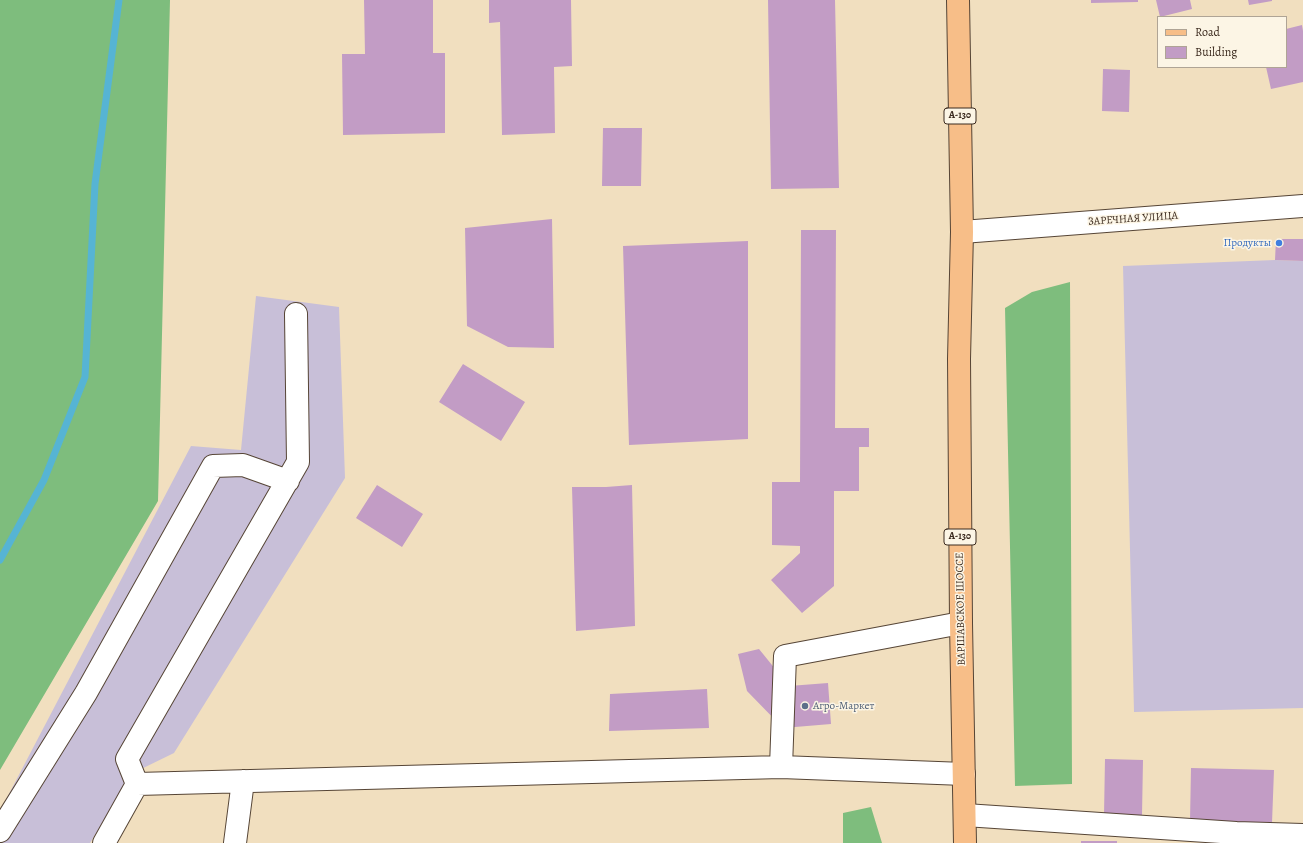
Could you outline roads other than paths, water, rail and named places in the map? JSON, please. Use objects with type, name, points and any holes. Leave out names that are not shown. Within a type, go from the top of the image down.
[{"type":"main road","name":"А-130","points":[[958,0],[962,232]]},
{"type":"main road","name":"ВАРШАВСКОЕ ШОССЕ","points":[[962,232],[959,359],[961,623],[965,843]]},
{"type":"street","name":"ЗАРЕЧНАЯ УЛИЦА","points":[[962,232],[1303,206]]},
{"type":"street","points":[[137,784],[127,759],[298,462],[296,314]]},
{"type":"street","points":[[0,831],[86,693],[213,466],[243,465],[288,481]]},
{"type":"street","points":[[781,767],[785,656],[961,623]]},
{"type":"street","points":[[137,784],[781,767],[964,774]]},
{"type":"street","points":[[235,843],[243,781]]},
{"type":"street","points":[[104,843],[137,784]]},
{"type":"street","points":[[965,815],[1236,838],[1303,836]]},
{"type":"waterway","points":[[0,560],[44,480],[85,377],[95,184],[119,0]]},
{"type":"place","name":"Продукты","points":[[1279,243]]},
{"type":"place","name":"Агро-Маркет","points":[[805,706]]}]
